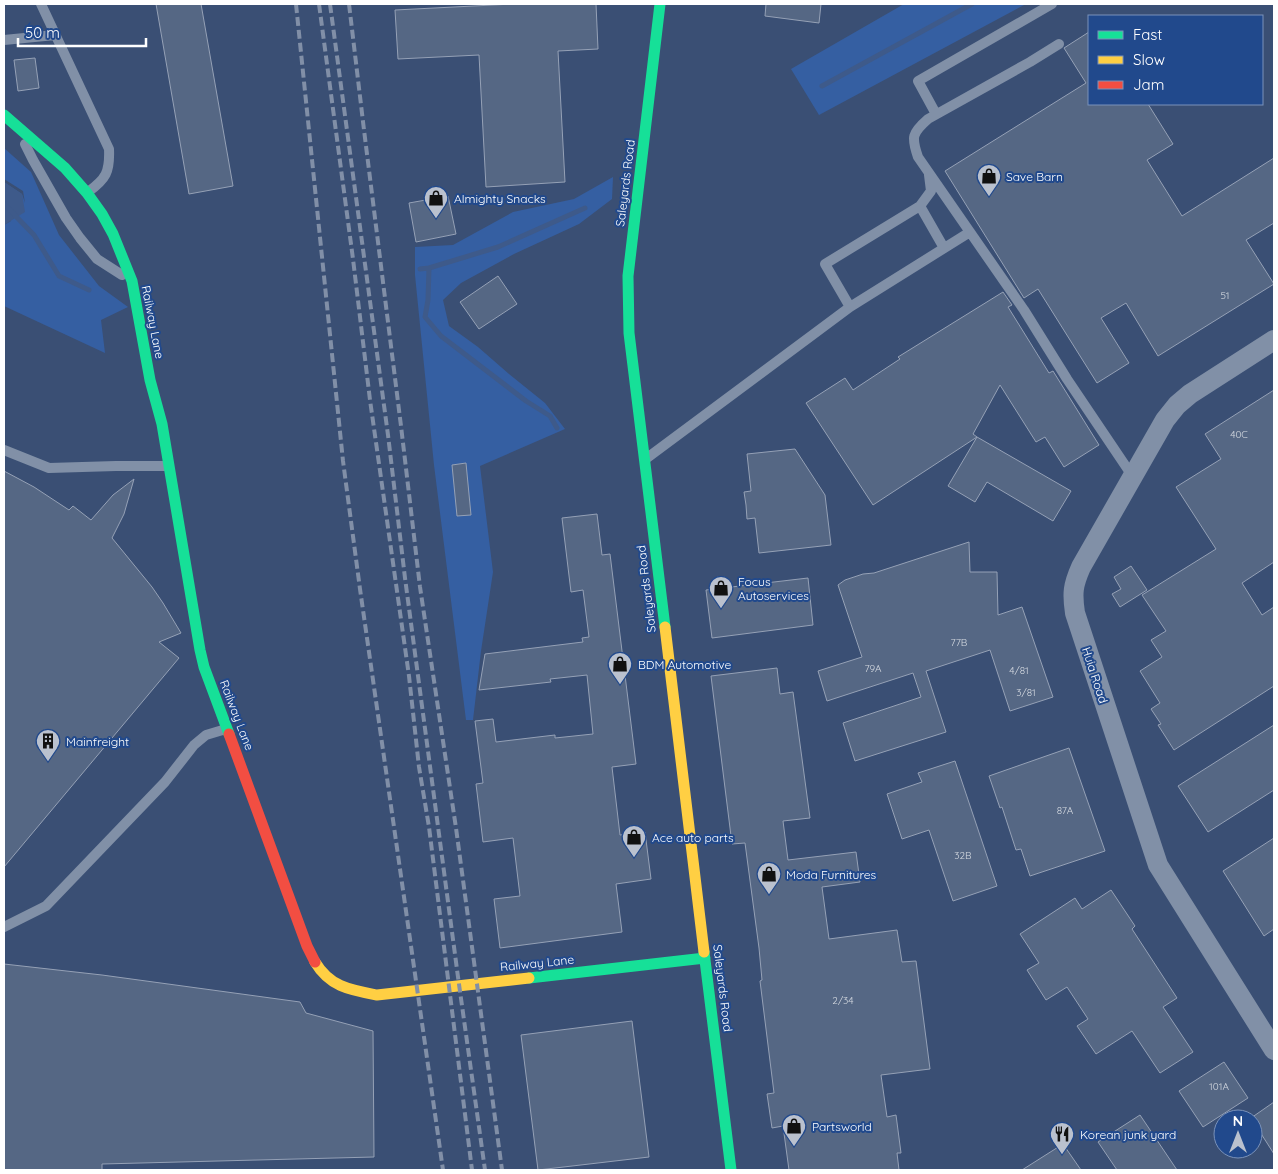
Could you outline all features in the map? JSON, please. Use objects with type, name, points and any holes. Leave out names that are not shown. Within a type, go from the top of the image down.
[{"type":"street","name":"Saleyards Road","points":[[660,4],[628,276],[629,333],[732,1170]]},
{"type":"street","name":"Railway Lane","points":[[4,115],[10,124],[65,168],[87,193],[113,234],[132,281],[150,380],[162,424],[204,667],[315,964],[325,976],[339,986],[355,992],[377,995],[705,958]]},
{"type":"street","name":"Huia Road","points":[[1274,340],[1197,389],[1177,406],[1165,420],[1082,566],[1074,583],[1072,598],[1075,613],[1158,865],[1274,1050]]},
{"type":"lane","points":[[41,4],[109,150],[109,165],[106,174],[98,185],[87,193]]},
{"type":"lane","points":[[936,114],[918,81],[1052,4]]},
{"type":"lane","points":[[4,40],[55,35]]},
{"type":"lane","points":[[1059,44],[928,119],[916,129],[913,142],[918,157],[1024,310],[1066,379],[1132,477]]},
{"type":"lane","points":[[10,124],[80,238],[98,259],[132,281]]},
{"type":"lane","points":[[850,307],[825,264],[920,206],[931,191],[929,173]]},
{"type":"lane","points":[[920,206],[944,248]]},
{"type":"lane","points":[[644,460],[850,307],[970,232]]},
{"type":"lane","points":[[4,450],[49,468],[168,466]]},
{"type":"lane","points":[[4,927],[46,906],[165,782],[194,744],[206,735],[227,729]]},
{"type":"shaded area","points":[[904,4],[1026,4],[819,115],[791,69]]},
{"type":"shaded area","points":[[4,148],[31,172],[59,235],[99,286],[128,307],[101,320],[105,353],[4,306],[4,225],[11,221],[4,182],[22,194],[25,203],[23,191],[4,179]]},
{"type":"shaded area","points":[[613,177],[612,199],[579,224],[514,254],[461,283],[443,300],[449,326],[478,347],[545,403],[565,429],[480,466],[493,572],[473,720],[466,720],[434,465],[415,275],[415,247],[453,245],[513,212],[574,199]]},
{"type":"shaded area","points":[[4,182],[22,194],[25,212],[4,225]]},
{"type":"building","points":[[156,4],[201,4],[233,186],[189,194]]},
{"type":"building","points":[[513,4],[596,4],[598,49],[558,51],[565,182],[486,187],[479,55],[398,59],[395,10]]},
{"type":"building","points":[[766,4],[821,4],[819,23],[765,16]]},
{"type":"building","points":[[1088,33],[1088,105],[1149,105],[1173,144],[1147,160],[1182,216],[1274,158],[1274,223],[1246,240],[1274,284],[1158,356],[1126,303],[1101,318],[1129,363],[1097,383],[1038,289],[1024,298],[945,171],[1086,83],[1064,48]]},
{"type":"building","points":[[35,58],[39,88],[18,91],[14,60]]},
{"type":"building","points":[[448,196],[456,234],[416,242],[409,203]]},
{"type":"building","points":[[498,276],[517,304],[479,329],[460,302]]},
{"type":"building","points":[[1003,292],[1012,305],[1008,307],[1049,373],[1053,371],[1099,445],[1064,467],[1045,437],[1036,442],[1000,385],[973,434],[977,437],[873,505],[806,403],[845,378],[853,390],[900,359],[898,357]]},
{"type":"building","points":[[1274,390],[1274,562],[1242,583],[1262,615],[1274,607],[1274,686],[1174,750],[1158,725],[1161,724],[1151,709],[1160,703],[1140,671],[1162,657],[1151,640],[1166,631],[1142,595],[1216,549],[1176,487],[1221,459],[1205,434]]},
{"type":"building","points":[[977,437],[1071,491],[1053,521],[987,482],[975,502],[948,486]]},
{"type":"building","points":[[795,449],[825,495],[831,545],[759,553],[755,518],[747,519],[744,492],[751,491],[747,454]]},
{"type":"building","points":[[466,463],[471,515],[457,516],[452,465]]},
{"type":"building","name":"Mainfreight","points":[[4,471],[34,487],[69,510],[73,506],[91,520],[113,495],[134,479],[124,514],[112,538],[152,587],[181,633],[159,642],[179,658],[4,867]]},
{"type":"building","points":[[597,514],[602,555],[610,554],[636,764],[612,767],[620,835],[645,832],[651,879],[616,884],[622,932],[500,948],[494,899],[520,896],[513,838],[483,842],[476,784],[483,783],[475,721],[493,719],[496,742],[555,735],[555,738],[593,734],[587,675],[550,679],[551,682],[479,690],[485,654],[583,642],[582,638],[589,637],[583,590],[571,592],[562,518]]},
{"type":"building","points":[[969,542],[970,572],[997,572],[998,615],[1022,607],[1053,697],[1010,711],[990,650],[926,671],[946,732],[855,761],[843,723],[921,697],[913,673],[827,701],[818,671],[862,657],[838,585],[845,580],[863,574],[874,573]]},
{"type":"building","points":[[1131,566],[1147,590],[1120,607],[1112,594],[1121,589],[1114,577]]},
{"type":"building","points":[[808,578],[813,625],[712,638],[706,590]]},
{"type":"building","points":[[777,668],[780,694],[793,692],[810,818],[783,821],[788,860],[856,852],[860,882],[822,887],[829,939],[897,930],[902,962],[916,961],[930,1069],[881,1075],[887,1117],[896,1115],[901,1153],[897,1153],[899,1170],[789,1170],[783,1126],[772,1128],[767,1094],[774,1093],[760,981],[762,980],[759,948],[745,843],[732,844],[711,676]]},
{"type":"building","points":[[1274,725],[1274,790],[1208,832],[1178,786]]},
{"type":"building","points":[[1069,748],[1105,851],[1030,876],[1021,849],[1016,850],[1002,807],[1000,808],[989,776]]},
{"type":"building","points":[[955,761],[997,886],[953,901],[929,830],[902,839],[887,794],[922,782],[918,773]]},
{"type":"building","points":[[1274,838],[1274,929],[1264,936],[1223,871]]},
{"type":"building","points":[[1111,890],[1135,926],[1132,929],[1177,998],[1163,1007],[1193,1052],[1160,1073],[1132,1031],[1096,1054],[1077,1026],[1088,1019],[1067,987],[1046,1000],[1027,970],[1039,963],[1020,934],[1075,898],[1082,909]]},
{"type":"building","points":[[4,964],[102,975],[300,1002],[306,1013],[373,1031],[374,1157],[102,1164],[102,1170],[4,1170]]},
{"type":"building","points":[[632,1021],[649,1157],[538,1170],[521,1035]]},
{"type":"building","points":[[1224,1062],[1248,1098],[1231,1109],[1213,1109],[1213,1121],[1203,1127],[1179,1091]]},
{"type":"building","points":[[1274,1102],[1274,1154],[1263,1137],[1263,1110]]},
{"type":"building","points":[[1140,1115],[1177,1170],[1117,1170],[1098,1142]]},
{"type":"building","points":[[1063,1144],[1081,1170],[1022,1170]]},
{"type":"waterway","points":[[822,86],[972,4]]},
{"type":"waterway","points":[[4,204],[34,235],[59,276],[89,290]]},
{"type":"waterway","points":[[420,269],[498,247],[585,208]]},
{"type":"waterway","points":[[429,268],[428,300],[425,317],[441,336],[526,401],[550,416],[557,428]]},
{"type":"railway","points":[[296,4],[343,461],[443,1170]]},
{"type":"railway","points":[[319,4],[370,400],[409,676],[419,767],[429,827],[472,1170]]},
{"type":"railway","points":[[330,4],[485,1170]]},
{"type":"railway","points":[[349,4],[420,587],[456,828],[502,1170]]},
{"type":"traffic: fast","points":[[660,4],[628,276],[629,333],[665,627]]},
{"type":"traffic: fast","points":[[4,115],[65,168],[87,193],[113,234],[132,281],[150,380],[162,424],[200,650],[204,667],[229,734]]},
{"type":"traffic: fast","points":[[704,952],[731,1170]]},
{"type":"traffic: fast","points":[[529,978],[705,958]]},
{"type":"traffic: slow","points":[[665,627],[704,952]]},
{"type":"traffic: slow","points":[[315,962],[327,977],[334,982],[349,989],[377,995],[529,978]]},
{"type":"traffic: jam","points":[[229,734],[307,946],[315,962]]},
{"type":"place","name":"Save Barn","points":[[989,197]]},
{"type":"place","name":"Almighty Snacks","points":[[436,219]]},
{"type":"place","name":"Focus Autoservices","points":[[721,609]]},
{"type":"place","name":"BDM Automotive","points":[[620,685]]},
{"type":"place","name":"Mainfreight","points":[[48,762]]},
{"type":"place","name":"Ace auto parts","points":[[634,858]]},
{"type":"place","name":"Moda Furnitures","points":[[769,895]]},
{"type":"place","name":"Partsworld","points":[[794,1147]]},
{"type":"place","name":"Korean junk yard","points":[[1062,1155]]}]
